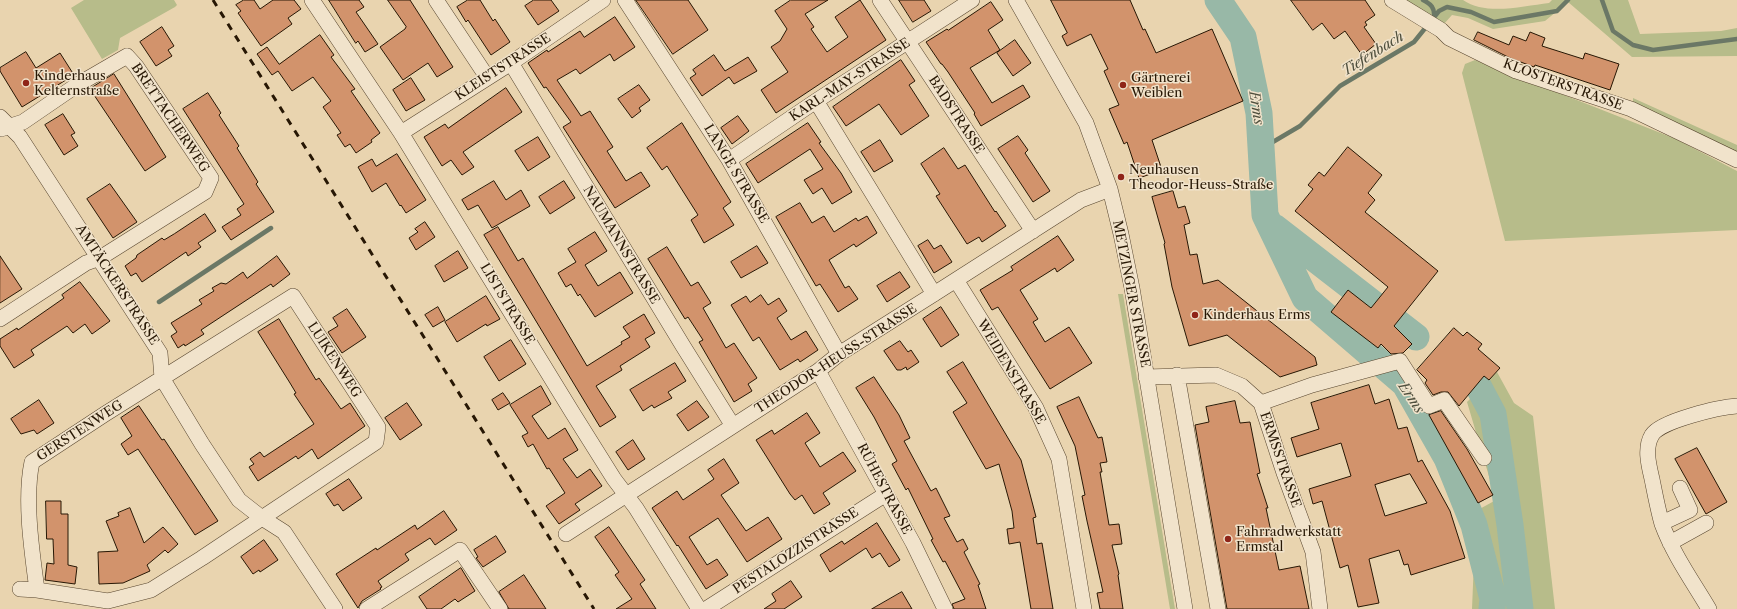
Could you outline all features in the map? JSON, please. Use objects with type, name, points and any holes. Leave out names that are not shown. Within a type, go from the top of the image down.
[{"type":"street","name":"LISTSTRASSE","points":[[312,0],[401,133],[572,412],[614,479],[627,495],[699,609]]},
{"type":"street","points":[[436,0],[487,77]]},
{"type":"street","name":"KLEISTSTRASSE","points":[[401,133],[604,0]]},
{"type":"street","name":"LANGE STRASSE","points":[[625,0],[729,160],[839,354]]},
{"type":"street","name":"BADSTRASSE","points":[[880,0],[1033,231]]},
{"type":"street","name":"KARL-MAY-STRASSE","points":[[729,160],[972,0]]},
{"type":"street","name":"METZINGER STRASSE","points":[[1016,0],[1086,123],[1110,189],[1129,272],[1185,609]]},
{"type":"street","name":"KLOSTERSTRASSE","points":[[1392,0],[1441,30],[1449,38],[1516,71],[1630,109],[1737,160]]},
{"type":"street","name":"BRETTACHERWEG","points":[[3,124],[23,122],[77,85],[127,56],[136,66],[211,178],[205,192],[100,258]]},
{"type":"street","name":"NAUMANNSTRASSE","points":[[510,63],[733,426]]},
{"type":"street","points":[[816,102],[934,294]]},
{"type":"street","name":"AMTÄCKERSTRASSE","points":[[3,124],[20,137],[100,258],[160,353],[162,378],[202,444],[239,500],[262,518],[284,532],[335,609]]},
{"type":"street","name":"THEODOR-HEUSS-STRASSE","points":[[566,534],[818,371],[839,354],[1081,200],[1110,189]]},
{"type":"street","points":[[0,319],[86,263],[100,258]]},
{"type":"street","name":"WEIDENSTRASSE","points":[[956,280],[1036,408],[1059,459],[1084,609]]},
{"type":"street","name":"LUIKENWEG","points":[[162,378],[293,296],[378,427],[376,442],[262,518]]},
{"type":"street","name":"ERMSSTRASSE","points":[[1261,403],[1312,385],[1400,361],[1429,406],[1444,400],[1484,458]]},
{"type":"street","name":"RÜHESTRASSE","points":[[818,371],[913,543],[945,609]]},
{"type":"street","points":[[1177,375],[1218,609]]},
{"type":"street","name":"ERMSSTRASSE","points":[[1146,377],[1216,375],[1242,386],[1261,403],[1284,473],[1313,552],[1320,609]]},
{"type":"street","name":"GERSTENWEG","points":[[37,590],[29,508],[28,479],[32,462],[162,378]]},
{"type":"street","points":[[1709,609],[1670,542],[1662,523],[1648,462],[1648,446],[1652,435],[1660,427],[1672,421],[1737,406]]},
{"type":"street","points":[[1662,523],[1690,510],[1680,488]]},
{"type":"street","name":"PESTALOZZISTRASSE","points":[[706,609],[886,494]]},
{"type":"street","points":[[20,588],[108,601],[151,590],[262,518]]},
{"type":"street","points":[[1670,542],[1706,523]]},
{"type":"street","points":[[367,609],[460,550],[500,609]]},
{"type":"green space","points":[[84,0],[174,0],[177,5],[120,38],[118,50],[102,59],[71,8]]},
{"type":"green space","points":[[1404,0],[1463,0],[1482,8],[1505,9],[1549,3],[1552,0],[1628,0],[1640,34],[1721,31],[1737,28],[1737,56],[1632,57],[1568,2],[1545,21],[1493,29],[1468,18],[1452,15],[1443,25]]},
{"type":"green space","points":[[1475,60],[1676,139],[1737,171],[1737,230],[1505,241],[1462,73],[1465,64]]},
{"type":"green space","points":[[1633,98],[1737,145],[1737,155],[1633,108]]},
{"type":"green space","points":[[1118,294],[1123,294],[1175,609],[1170,609]]},
{"type":"green space","points":[[1497,372],[1514,403],[1533,416],[1555,609],[1472,609],[1474,560],[1465,517],[1496,500],[1467,402]]},
{"type":"building","points":[[244,0],[254,0],[260,9],[273,0],[294,0],[301,9],[288,18],[292,24],[261,46],[238,13],[241,11],[236,5]]},
{"type":"building","points":[[329,0],[359,0],[364,7],[356,12],[378,44],[365,52],[358,41],[356,43]]},
{"type":"building","points":[[388,0],[410,0],[453,67],[437,77],[428,63],[403,80],[380,47],[406,27]]},
{"type":"building","points":[[468,0],[480,0],[493,21],[495,19],[510,42],[491,55],[468,20],[466,22],[457,7]]},
{"type":"building","points":[[534,0],[551,0],[559,11],[538,25],[525,6]]},
{"type":"building","points":[[636,0],[688,0],[708,30],[673,54]]},
{"type":"building","points":[[791,0],[828,0],[805,14],[814,27],[811,29],[827,52],[848,37],[835,17],[860,0],[886,40],[776,113],[761,90],[788,72],[771,47],[780,41],[787,29],[775,11]]},
{"type":"building","points":[[899,0],[924,0],[931,11],[913,22]]},
{"type":"building","points":[[1051,0],[1130,0],[1143,30],[1145,29],[1156,53],[1212,29],[1243,101],[1152,140],[1162,170],[1139,178],[1127,142],[1124,144],[1109,109],[1119,105],[1104,71],[1108,69],[1091,34],[1067,46],[1062,36],[1067,33]]},
{"type":"building","points":[[1291,0],[1365,0],[1375,15],[1365,22],[1367,25],[1364,27],[1376,44],[1362,55],[1345,31],[1334,39],[1322,23],[1313,30]]},
{"type":"building","points":[[991,2],[1003,20],[988,30],[1000,50],[970,68],[992,103],[1023,85],[1030,97],[981,126],[974,114],[975,113],[926,42],[947,29],[948,30]]},
{"type":"building","points":[[615,17],[635,47],[614,61],[610,54],[580,74],[576,69],[557,80],[581,116],[590,111],[613,147],[607,151],[626,181],[641,172],[650,186],[615,208],[563,127],[571,122],[546,87],[544,88],[528,63],[580,31],[584,37]]},
{"type":"building","points":[[162,27],[174,46],[168,50],[172,56],[156,66],[140,42]]},
{"type":"building","points":[[1478,32],[1509,45],[1513,36],[1526,41],[1530,32],[1545,38],[1542,46],[1583,59],[1585,53],[1619,64],[1610,90],[1535,65],[1534,67],[1510,58],[1474,40]]},
{"type":"building","points":[[320,35],[334,55],[331,57],[355,89],[351,91],[380,133],[371,140],[372,142],[356,153],[350,144],[345,147],[337,135],[341,133],[323,107],[331,101],[313,77],[292,91],[278,71],[272,75],[257,54],[267,47],[279,64]]},
{"type":"building","points":[[1015,40],[1031,63],[1013,76],[997,53]]},
{"type":"building","points":[[26,52],[36,68],[60,53],[74,75],[22,107],[0,71],[0,68]]},
{"type":"building","points":[[714,55],[725,71],[748,57],[757,71],[734,84],[729,77],[702,96],[690,78],[696,74],[693,70]]},
{"type":"building","points":[[901,60],[915,81],[909,85],[929,116],[901,135],[879,104],[846,126],[833,107]]},
{"type":"building","points":[[114,74],[166,157],[145,171],[90,89]]},
{"type":"building","points":[[411,78],[425,100],[406,111],[393,90]]},
{"type":"building","points":[[639,85],[650,100],[639,108],[641,111],[632,118],[618,99]]},
{"type":"building","points":[[506,88],[522,112],[463,152],[474,167],[462,175],[451,160],[442,166],[424,137],[445,124],[448,128]]},
{"type":"building","points":[[208,93],[221,113],[219,115],[239,146],[237,148],[258,182],[256,184],[274,212],[231,240],[222,227],[241,215],[237,209],[244,204],[183,109]]},
{"type":"building","points":[[63,114],[75,133],[71,135],[78,146],[64,155],[45,125]]},
{"type":"building","points":[[738,116],[749,131],[732,144],[721,128]]},
{"type":"building","points":[[682,123],[731,202],[723,208],[734,225],[704,243],[691,220],[698,215],[667,166],[662,170],[647,148]]},
{"type":"building","points":[[808,123],[821,142],[819,143],[841,173],[852,192],[832,204],[822,188],[813,194],[804,180],[823,169],[810,149],[758,183],[746,164]]},
{"type":"building","points":[[1018,136],[1028,150],[1025,153],[1050,191],[1033,202],[998,149]]},
{"type":"building","points":[[538,137],[550,157],[528,171],[515,151]]},
{"type":"building","points":[[880,140],[893,161],[874,172],[861,152]]},
{"type":"building","points":[[1348,147],[1382,175],[1368,193],[1375,200],[1365,212],[1438,271],[1394,326],[1412,344],[1403,353],[1391,354],[1381,344],[1378,348],[1331,312],[1348,290],[1371,308],[1388,287],[1295,211],[1313,189],[1308,185],[1319,172],[1324,176]]},
{"type":"building","points":[[944,148],[958,169],[965,165],[995,212],[996,211],[1006,226],[982,242],[979,237],[967,244],[936,196],[940,194],[921,164]]},
{"type":"building","points":[[397,154],[426,200],[406,213],[386,183],[372,192],[358,167],[372,159],[376,166]]},
{"type":"building","points":[[494,181],[506,200],[521,190],[530,206],[492,228],[478,205],[468,210],[462,200]]},
{"type":"building","points":[[564,181],[575,198],[550,214],[539,197]]},
{"type":"building","points":[[110,184],[137,222],[113,238],[87,199]]},
{"type":"building","points":[[1173,191],[1178,208],[1185,206],[1190,223],[1184,225],[1190,255],[1197,254],[1203,284],[1218,280],[1315,357],[1317,365],[1280,377],[1227,335],[1189,346],[1172,287],[1165,243],[1152,197]]},
{"type":"building","points":[[800,203],[812,223],[824,216],[834,232],[856,218],[858,221],[867,216],[877,233],[856,247],[854,244],[829,260],[845,288],[849,286],[858,299],[838,312],[820,284],[816,286],[776,217]]},
{"type":"building","points":[[205,214],[216,231],[198,243],[201,247],[188,256],[186,252],[142,282],[136,273],[131,276],[125,266],[136,258],[137,255],[162,238],[164,240]]},
{"type":"building","points":[[425,222],[435,237],[416,250],[409,238],[418,232],[415,229]]},
{"type":"building","points":[[498,227],[518,261],[523,258],[587,366],[622,344],[621,342],[630,337],[623,327],[644,314],[655,333],[645,339],[650,347],[620,366],[622,370],[596,386],[616,417],[600,427],[484,235]]},
{"type":"building","points":[[595,232],[607,251],[585,265],[598,286],[620,272],[633,293],[595,317],[580,294],[578,296],[571,284],[566,287],[558,273],[576,262],[568,249]]},
{"type":"building","points":[[1058,236],[1074,260],[1057,272],[1055,268],[1020,290],[1038,319],[1033,322],[1045,342],[1069,327],[1092,363],[1050,389],[998,307],[992,310],[980,290],[1013,270],[1011,267]]},
{"type":"building","points":[[928,240],[934,249],[941,245],[952,262],[934,273],[918,246]]},
{"type":"building","points":[[757,246],[768,263],[741,278],[731,262]]},
{"type":"building","points":[[667,247],[691,286],[698,282],[711,303],[703,308],[726,348],[734,343],[757,378],[748,384],[752,391],[734,402],[699,342],[703,340],[688,317],[685,319],[648,259]]},
{"type":"building","points":[[458,251],[468,268],[444,282],[435,266]]},
{"type":"building","points":[[0,256],[22,289],[0,303]]},
{"type":"building","points":[[277,256],[290,274],[273,287],[271,284],[201,330],[204,334],[185,346],[184,344],[178,348],[171,336],[177,332],[171,323],[202,304],[199,300],[214,291],[212,288],[221,283],[226,284],[243,272],[247,278]]},
{"type":"building","points":[[900,272],[910,287],[887,302],[877,286]]},
{"type":"building","points":[[80,282],[110,321],[92,334],[85,324],[73,333],[67,326],[31,350],[34,355],[14,368],[0,346],[0,339],[17,328],[18,330],[64,298],[62,295]]},
{"type":"building","points":[[761,295],[768,305],[779,298],[787,311],[777,318],[791,340],[806,331],[818,350],[800,362],[798,359],[780,370],[759,337],[753,341],[731,305],[746,296],[750,302]]},
{"type":"building","points":[[486,296],[500,319],[487,326],[486,324],[457,342],[445,322]]},
{"type":"building","points":[[438,307],[445,320],[433,327],[425,315]]},
{"type":"building","points":[[941,307],[959,335],[941,347],[923,319]]},
{"type":"building","points":[[347,309],[366,337],[342,353],[328,332],[338,326],[333,318]]},
{"type":"building","points":[[279,319],[316,380],[319,378],[341,409],[350,403],[365,426],[318,459],[312,449],[298,459],[296,456],[258,481],[249,467],[254,464],[250,459],[260,452],[264,457],[314,424],[294,394],[296,393],[258,332]]},
{"type":"building","points":[[1454,328],[1463,336],[1467,332],[1482,344],[1478,349],[1500,368],[1489,380],[1484,376],[1459,406],[1448,392],[1441,392],[1433,395],[1425,383],[1427,380],[1417,370]]},
{"type":"building","points":[[511,340],[526,364],[499,381],[484,357]]},
{"type":"building","points":[[900,341],[908,352],[911,350],[919,362],[907,370],[906,367],[901,370],[897,370],[884,351]]},
{"type":"building","points":[[963,362],[1021,460],[1036,517],[1033,518],[1037,544],[1042,543],[1053,609],[1031,609],[1020,542],[1009,544],[1007,529],[1014,528],[1012,511],[999,464],[986,469],[953,412],[967,403],[947,372]]},
{"type":"building","points":[[675,363],[686,381],[668,392],[672,398],[654,408],[652,405],[643,411],[630,390]]},
{"type":"building","points":[[874,377],[899,415],[910,438],[904,441],[931,491],[936,488],[950,516],[944,518],[957,542],[963,539],[968,549],[964,552],[980,584],[978,585],[986,609],[954,609],[952,604],[965,599],[945,561],[943,562],[931,540],[933,539],[908,488],[906,490],[892,464],[897,461],[874,417],[856,388]]},
{"type":"building","points":[[1369,385],[1375,404],[1389,399],[1398,429],[1407,427],[1418,462],[1422,460],[1450,511],[1465,558],[1411,575],[1408,564],[1404,565],[1399,550],[1369,559],[1379,603],[1358,607],[1348,565],[1340,568],[1322,501],[1313,504],[1309,489],[1351,476],[1341,443],[1297,457],[1291,438],[1319,429],[1311,403]],"holes":[[[1410,474],[1427,503],[1385,516],[1375,485]]]},
{"type":"building","points":[[541,386],[551,404],[532,416],[548,439],[565,428],[578,450],[563,459],[577,478],[590,469],[602,486],[575,504],[580,510],[559,524],[546,506],[565,493],[549,468],[547,469],[533,444],[528,447],[522,436],[528,433],[510,405]]},
{"type":"building","points":[[503,393],[510,403],[498,410],[492,400]]},
{"type":"building","points":[[1079,397],[1098,438],[1102,437],[1107,462],[1100,463],[1102,472],[1100,472],[1109,525],[1119,524],[1122,544],[1112,545],[1119,574],[1123,609],[1100,609],[1097,593],[1103,592],[1082,496],[1085,495],[1075,446],[1057,407]]},
{"type":"building","points":[[39,400],[54,423],[37,434],[34,430],[21,434],[11,419]]},
{"type":"building","points":[[697,401],[709,417],[688,431],[677,415]]},
{"type":"building","points":[[1235,401],[1240,423],[1250,422],[1260,473],[1257,474],[1268,508],[1266,508],[1279,570],[1300,566],[1309,609],[1227,609],[1195,425],[1209,422],[1206,407]]},
{"type":"building","points":[[407,403],[422,425],[400,440],[385,418]]},
{"type":"building","points":[[139,406],[162,440],[164,439],[218,521],[195,535],[138,449],[128,455],[121,444],[132,436],[121,418]]},
{"type":"building","points":[[1441,411],[1467,449],[1493,495],[1478,503],[1429,415]]},
{"type":"building","points":[[807,413],[820,433],[805,443],[820,467],[843,452],[856,471],[823,493],[830,504],[814,514],[802,495],[795,500],[790,494],[756,440],[772,430],[774,434]]},
{"type":"building","points":[[633,440],[645,459],[628,470],[616,452]]},
{"type":"building","points":[[1697,448],[1727,502],[1706,514],[1675,459]]},
{"type":"building","points":[[724,459],[739,483],[721,495],[746,531],[768,517],[782,539],[747,562],[718,518],[689,537],[707,565],[717,559],[728,575],[706,589],[652,508],[677,491],[683,500],[714,479],[708,470]]},
{"type":"building","points":[[349,479],[362,498],[343,511],[338,504],[334,506],[326,494]]},
{"type":"building","points":[[46,501],[61,501],[61,514],[68,514],[68,565],[77,567],[75,584],[45,580],[47,563],[54,564],[53,539],[47,539]]},
{"type":"building","points":[[130,508],[144,543],[163,527],[178,544],[168,553],[165,550],[147,565],[150,571],[123,583],[99,584],[98,552],[118,551],[106,521],[119,516],[118,513]]},
{"type":"building","points":[[444,511],[457,530],[435,545],[430,538],[405,554],[409,560],[378,581],[382,587],[380,588],[381,589],[362,601],[358,608],[336,574],[376,548],[377,550],[415,525],[417,529]]},
{"type":"building","points":[[877,523],[900,560],[889,567],[880,553],[872,558],[866,548],[830,572],[820,555],[842,541],[844,544]]},
{"type":"building","points":[[609,527],[645,580],[640,584],[656,609],[616,609],[632,599],[615,575],[619,572],[595,537]]},
{"type":"building","points":[[496,536],[506,552],[483,567],[476,558],[478,557],[474,550]]},
{"type":"building","points":[[264,540],[278,560],[260,572],[259,570],[253,574],[241,557]]},
{"type":"building","points":[[461,568],[475,591],[458,602],[455,599],[441,609],[427,609],[419,597]]},
{"type":"building","points":[[524,575],[546,609],[509,609],[499,592]]},
{"type":"building","points":[[791,581],[802,597],[784,609],[764,609],[776,601],[772,594]]},
{"type":"building","points":[[902,592],[912,609],[872,609]]},
{"type":"waterway","name":"Erms","points":[[1218,0],[1243,37],[1259,113],[1265,215],[1305,298],[1405,384],[1447,458],[1474,525],[1493,599],[1492,609]]},
{"type":"waterway","points":[[1423,0],[1432,7],[1434,17]]},
{"type":"waterway","name":"Tiefenbach","points":[[1261,149],[1300,126],[1340,86],[1414,42],[1439,11],[1447,7],[1471,12],[1494,22],[1557,11],[1568,0]]},
{"type":"waterway","name":"Tiefenbach","points":[[1602,0],[1613,31],[1633,45],[1653,50],[1737,39]]},
{"type":"waterway","name":"Erms","points":[[1274,227],[1416,337]]},
{"type":"waterway","points":[[159,302],[271,228]]},
{"type":"waterway","name":"Erms","points":[[1476,382],[1493,414],[1510,525],[1520,609]]},
{"type":"railway","points":[[213,0],[594,609]]},
{"type":"place","name":"Kinderhaus Kelternstraße","points":[[26,83]]},
{"type":"place","name":"Gärtnerei Weiblen","points":[[1123,85]]},
{"type":"place","name":"Neuhausen Theodor-Heuss-Straße","points":[[1121,177]]},
{"type":"place","name":"Kinderhaus Erms","points":[[1195,315]]},
{"type":"place","name":"Fahrradwerkstatt Ermstal","points":[[1228,539]]}]
